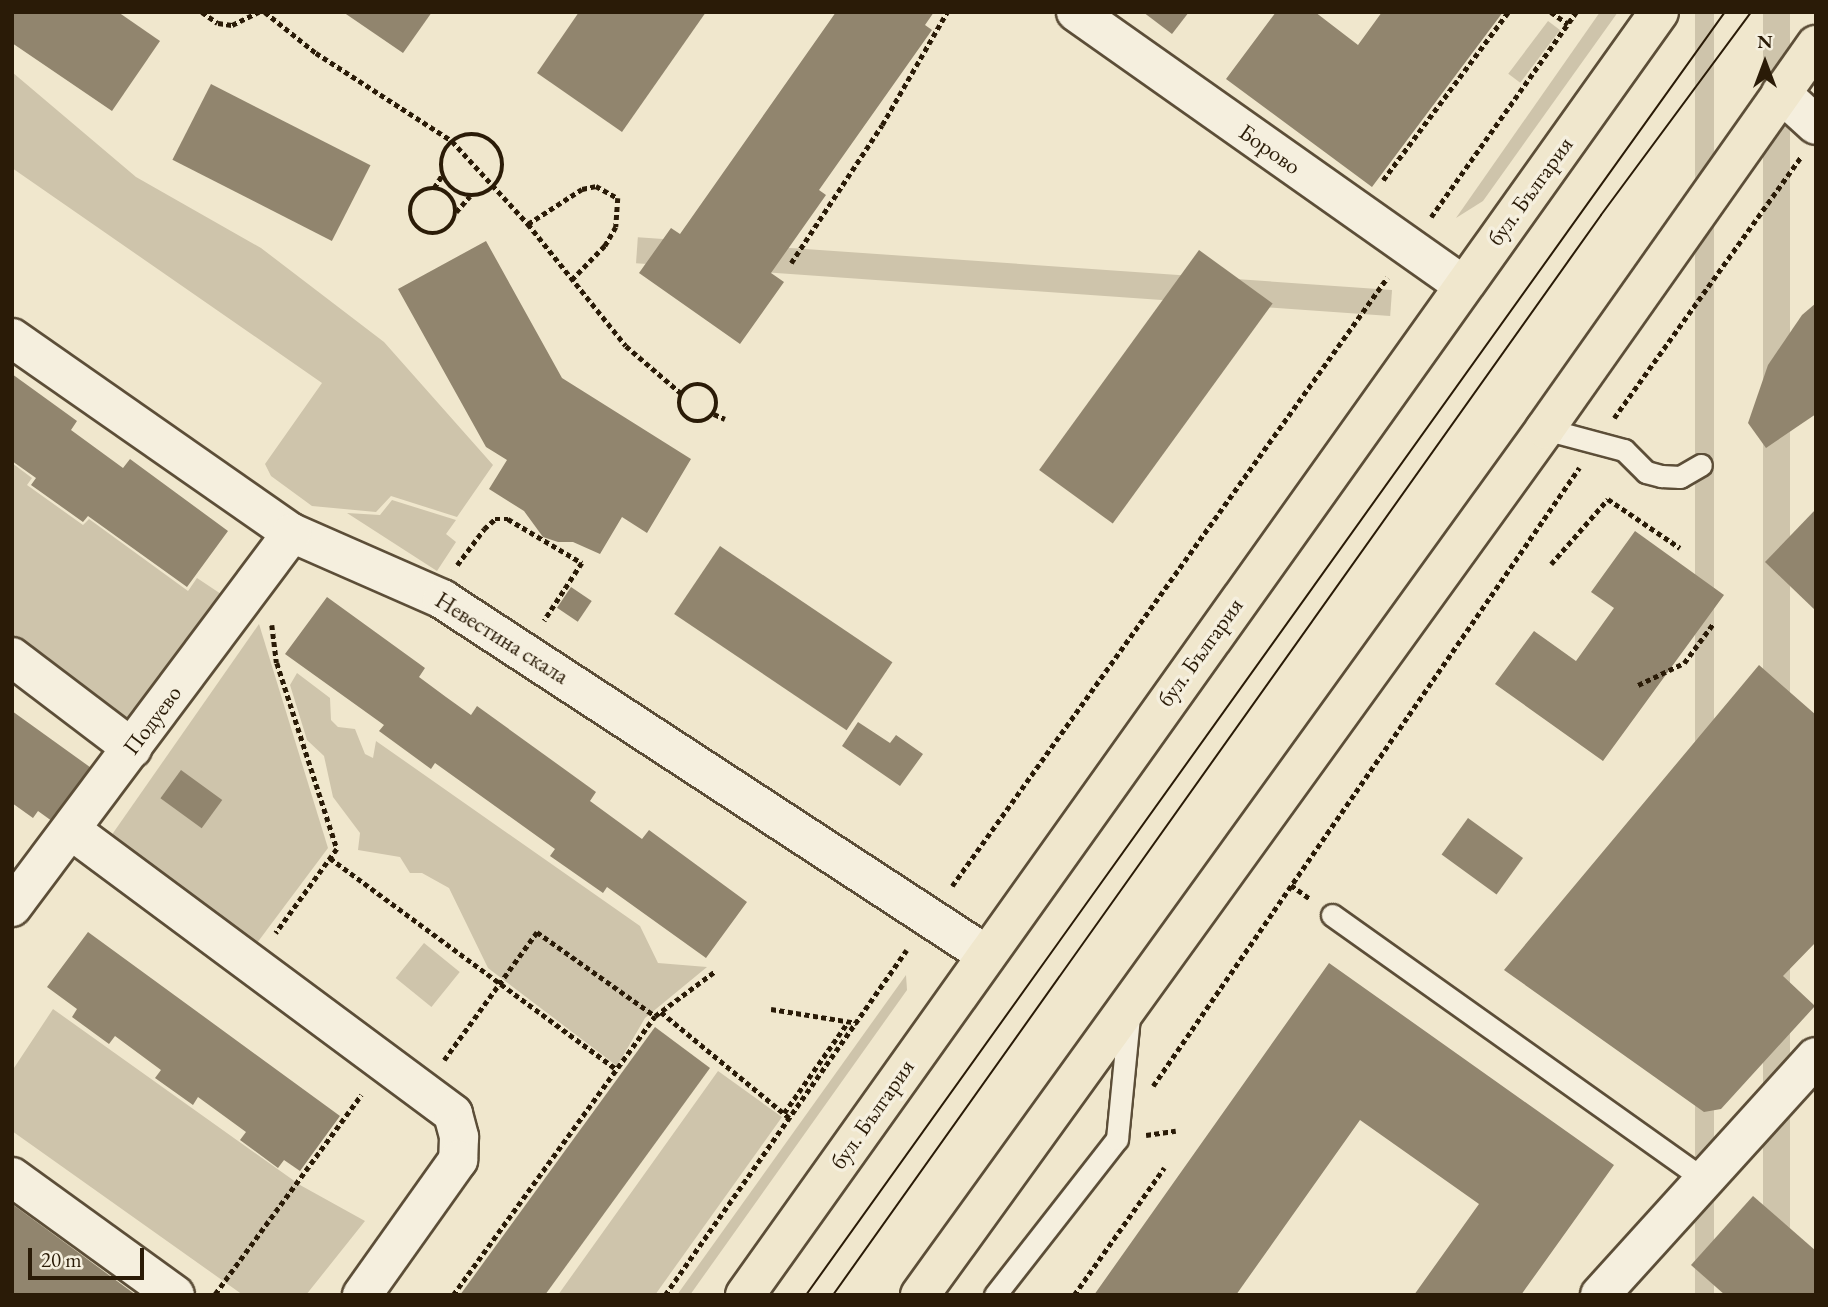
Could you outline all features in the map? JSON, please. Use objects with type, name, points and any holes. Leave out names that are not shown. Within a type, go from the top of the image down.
[{"type":"main road","name":"бул. България","points":[[745,1295],[985,954],[1659,12]]},
{"type":"main road","points":[[920,1295],[1545,429],[1816,46]]},
{"type":"street","name":"Борово","points":[[1076,12],[1463,285]]},
{"type":"street","points":[[1781,93],[1812,136]]},
{"type":"street","name":"Невестина скала","points":[[12,338],[292,533],[434,595],[525,651],[985,954]]},
{"type":"street","name":"Подуево","points":[[12,907],[292,533]]},
{"type":"street","points":[[12,657],[132,748]]},
{"type":"street","points":[[71,830],[453,1114],[458,1160],[362,1295]]},
{"type":"street","points":[[1600,1295],[1816,1057]]},
{"type":"street","points":[[12,1177],[174,1295]]},
{"type":"lane","points":[[1545,429],[1624,450],[1646,472],[1661,476],[1680,477],[1701,466]]},
{"type":"lane","points":[[1332,915],[1704,1179]]},
{"type":"lane","points":[[995,1295],[1117,1139],[1131,1000]]},
{"type":"path","points":[[202,12],[218,23],[232,25],[259,12]]},
{"type":"path","points":[[265,12],[316,53],[452,141],[528,224],[570,282],[626,346],[682,394]]},
{"type":"path","points":[[791,263],[882,125],[947,12]]},
{"type":"path","points":[[1359,212],[1508,12]]},
{"type":"path","points":[[1551,12],[1568,24]]},
{"type":"path","points":[[665,1295],[929,919],[1576,12]]},
{"type":"path","points":[[475,134],[496,145],[504,167],[494,187],[470,196],[456,212],[448,228],[440,232],[415,226],[410,209],[412,201],[434,188],[442,175],[444,150],[452,141],[475,134]]},
{"type":"path","points":[[1117,1139],[1597,442],[1812,136]]},
{"type":"path","points":[[442,175],[458,192],[470,196]]},
{"type":"path","points":[[528,224],[582,189],[596,186],[618,198],[616,227],[606,246],[570,282]]},
{"type":"path","points":[[434,188],[450,196],[456,212]]},
{"type":"path","points":[[694,385],[708,387],[717,400],[714,414],[702,422],[688,419],[679,408],[682,394],[694,385]]},
{"type":"path","points":[[714,414],[724,419]]},
{"type":"path","points":[[1552,564],[1608,499],[1680,548]]},
{"type":"path","points":[[453,571],[495,519],[508,519],[582,563],[525,651]]},
{"type":"path","points":[[252,965],[337,849],[277,663],[265,569]]},
{"type":"path","points":[[1638,685],[1684,663],[1713,624]]},
{"type":"path","points":[[330,858],[616,1069]]},
{"type":"path","points":[[422,1091],[537,932],[655,1016]]},
{"type":"path","points":[[453,1295],[655,1016],[714,972]]},
{"type":"path","points":[[771,1009],[858,1023]]},
{"type":"path","points":[[661,1012],[791,1119]]},
{"type":"path","points":[[784,1113],[848,1021]]},
{"type":"path","points":[[215,1295],[385,1063]]},
{"type":"path","points":[[1074,1295],[1164,1168]]},
{"type":"shaded area","points":[[1600,12],[1618,12],[1483,201],[1456,218]]},
{"type":"shaded area","points":[[1695,12],[1714,12],[1714,1295],[1695,1295]]},
{"type":"shaded area","points":[[1763,12],[1790,12],[1790,1295],[1763,1295]]},
{"type":"shaded area","points":[[1548,21],[1560,30],[1520,83],[1508,74]]},
{"type":"shaded area","points":[[12,72],[136,177],[261,248],[384,342],[493,465],[457,517],[391,496],[376,512],[312,506],[271,476],[265,464],[322,383],[12,168]]},
{"type":"shaded area","points":[[638,237],[1392,290],[1390,316],[636,263]]},
{"type":"shaded area","points":[[12,463],[32,478],[27,485],[83,525],[89,519],[188,591],[197,578],[236,604],[131,746],[12,656]]},
{"type":"shaded area","points":[[392,500],[456,520],[446,534],[456,542],[437,571],[347,513],[380,515]]},
{"type":"shaded area","points":[[259,624],[328,848],[257,943],[111,836]]},
{"type":"shaded area","points":[[297,673],[330,698],[331,720],[338,727],[355,729],[365,754],[373,758],[376,741],[640,926],[658,963],[707,967],[645,1018],[617,1066],[488,968],[449,888],[422,873],[410,873],[400,857],[358,850],[360,833],[333,797],[324,756],[307,740],[290,685]]},
{"type":"shaded area","points":[[424,943],[460,972],[431,1007],[396,978]]},
{"type":"shaded area","points":[[906,975],[907,990],[690,1295],[677,1295]]},
{"type":"shaded area","points":[[53,1009],[300,1185],[365,1221],[306,1295],[243,1295],[12,1131],[12,1071]]},
{"type":"shaded area","points":[[718,1071],[782,1117],[655,1295],[558,1295]]},
{"type":"building","points":[[12,12],[118,12],[160,41],[112,111],[12,43]]},
{"type":"building","points":[[343,12],[432,12],[403,53]]},
{"type":"building","points":[[579,12],[706,12],[622,132],[537,73]]},
{"type":"building","points":[[836,12],[934,12],[925,25],[932,30],[819,190],[826,195],[771,273],[784,282],[740,344],[639,273],[671,228],[680,234]]},
{"type":"building","points":[[1143,12],[1189,12],[1172,34]]},
{"type":"building","points":[[1276,12],[1315,12],[1358,45],[1382,12],[1503,12],[1372,187],[1226,79]]},
{"type":"building","points":[[211,84],[370,165],[332,241],[172,160]]},
{"type":"building","points":[[486,241],[562,378],[691,459],[647,533],[622,517],[600,554],[573,542],[558,542],[543,537],[524,511],[489,489],[507,460],[486,447],[398,289]]},
{"type":"building","points":[[1199,250],[1273,303],[1113,524],[1039,470]]},
{"type":"building","points":[[1816,303],[1816,414],[1766,448],[1748,423],[1768,365],[1802,315]]},
{"type":"building","points":[[12,374],[77,421],[71,430],[123,468],[130,459],[228,531],[187,587],[88,516],[83,522],[31,485],[36,478],[12,461]]},
{"type":"building","points":[[1816,509],[1816,611],[1765,562]]},
{"type":"building","points":[[1635,531],[1724,595],[1603,761],[1495,684],[1534,631],[1576,661],[1614,608],[1591,592]]},
{"type":"building","points":[[720,546],[892,662],[847,730],[674,614]]},
{"type":"building","points":[[571,587],[592,601],[578,622],[557,608]]},
{"type":"building","points":[[327,597],[425,668],[419,677],[446,697],[471,715],[477,706],[596,792],[590,801],[642,839],[649,830],[747,902],[706,958],[607,887],[603,893],[550,856],[555,849],[435,763],[431,769],[379,731],[384,725],[285,654]]},
{"type":"building","points":[[1759,665],[1816,715],[1816,942],[1783,976],[1815,1006],[1721,1109],[1704,1112],[1504,970]]},
{"type":"building","points":[[12,711],[94,770],[56,824],[38,811],[33,818],[12,803]]},
{"type":"building","points":[[858,722],[890,743],[896,735],[923,754],[900,786],[842,746]]},
{"type":"building","points":[[181,770],[222,800],[202,828],[160,798]]},
{"type":"building","points":[[1468,818],[1523,858],[1497,894],[1442,854]]},
{"type":"building","points":[[88,932],[340,1116],[300,1171],[284,1160],[278,1168],[240,1140],[246,1132],[198,1097],[193,1105],[155,1078],[161,1070],[115,1036],[109,1044],[72,1017],[77,1009],[47,987]]},
{"type":"building","points":[[1329,963],[1614,1165],[1521,1295],[1414,1295],[1479,1204],[1360,1120],[1236,1295],[1094,1295]]},
{"type":"building","points":[[655,1027],[710,1068],[545,1295],[460,1295]]},
{"type":"building","points":[[1753,1196],[1816,1251],[1816,1295],[1725,1295],[1691,1265]]},
{"type":"building","points":[[12,1204],[60,1239],[136,1295],[12,1295]]},
{"type":"tram line","points":[[806,1295],[1725,12]]},
{"type":"tram line","points":[[833,1295],[1601,215],[1751,12]]}]
